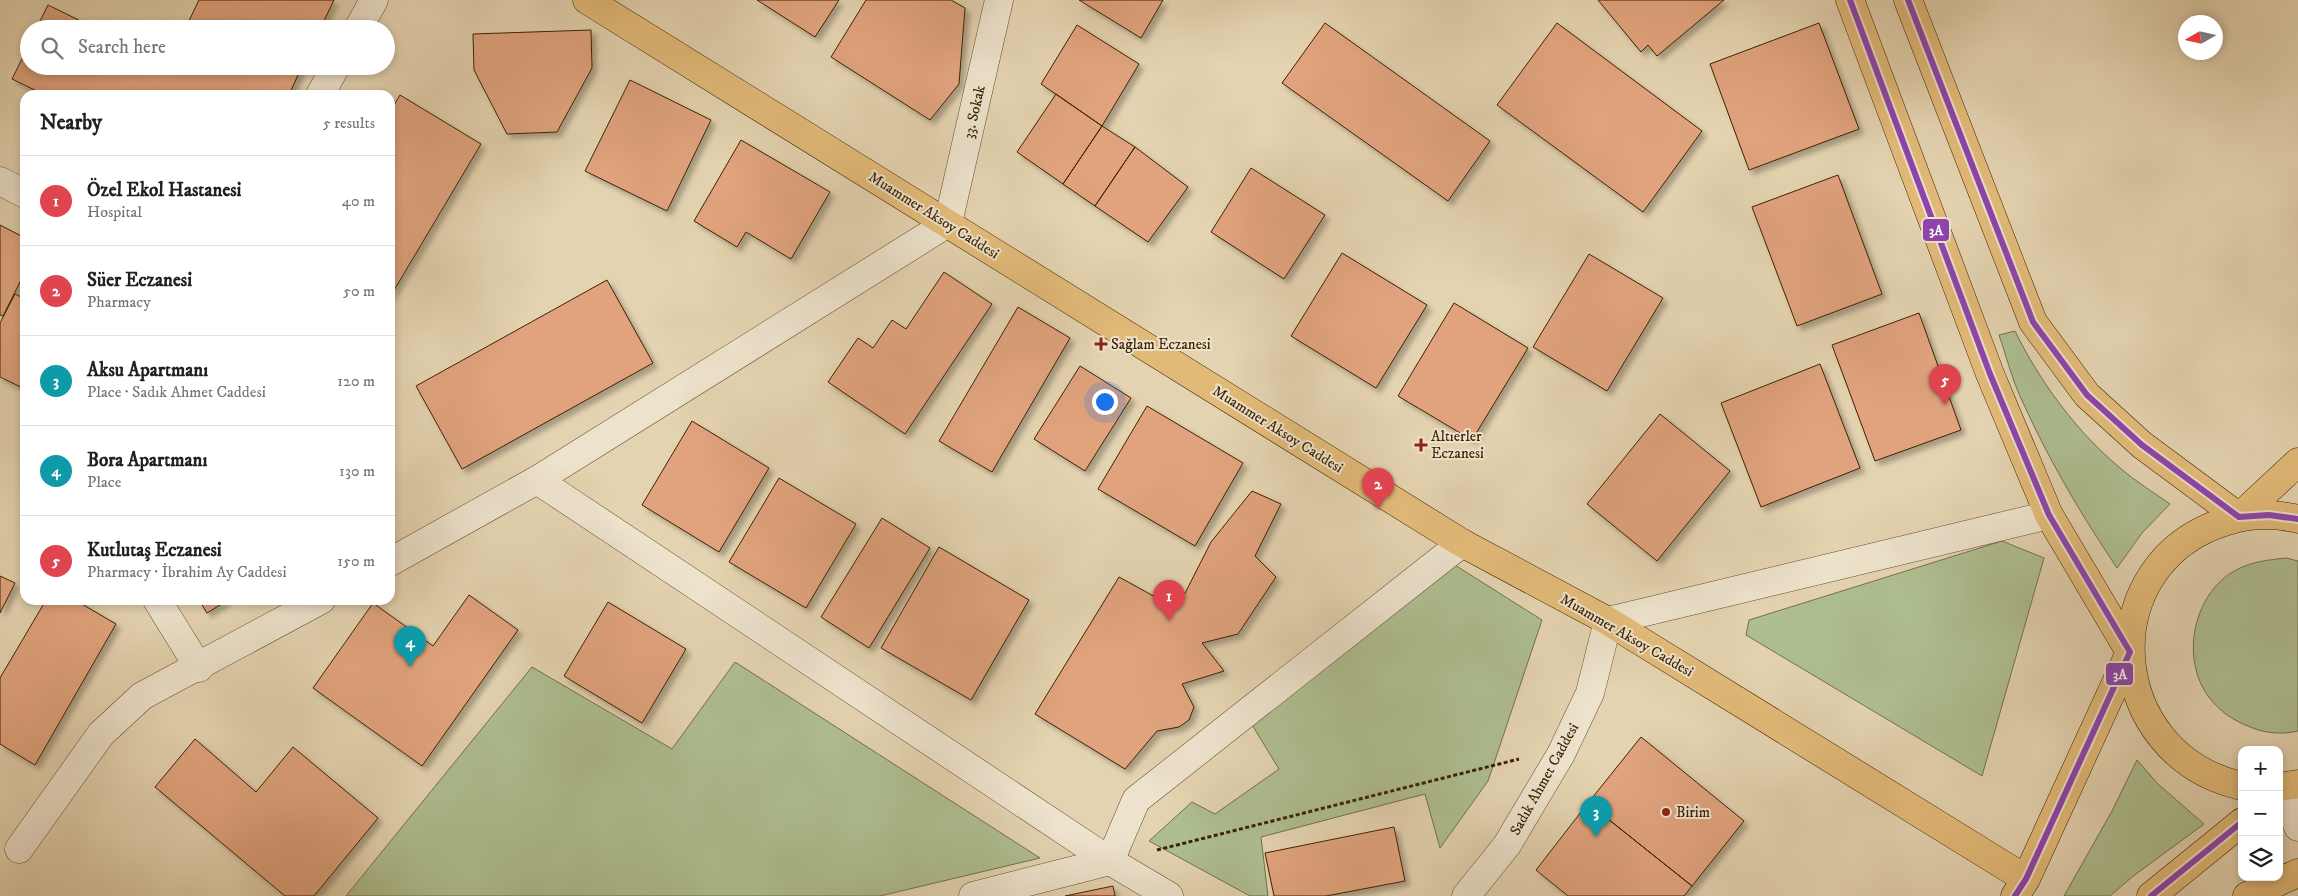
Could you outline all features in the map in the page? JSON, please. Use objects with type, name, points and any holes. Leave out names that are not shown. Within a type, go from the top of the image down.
[{"type":"main road","name":"Muammer Aksoy Caddesi","points":[[587,0],[1462,543],[1608,621],[2021,887]]},
{"type":"main road","points":[[1850,0],[1990,374],[2049,515],[2130,652]]},
{"type":"main road","points":[[1908,0],[2033,322],[2087,396],[2142,444],[2239,517]]},
{"type":"main road","points":[[2239,517],[2298,462]]},
{"type":"main road","points":[[2238,785],[2205,774],[2167,746],[2155,730],[2141,704],[2132,677],[2130,652],[2135,614],[2140,598],[2156,570],[2189,538],[2215,524],[2239,517],[2269,515],[2298,519]]},
{"type":"main road","points":[[2021,887],[2130,652]]},
{"type":"main road","points":[[2151,896],[2238,825]]},
{"type":"main road","points":[[2247,896],[2298,873]]},
{"type":"street","points":[[363,20],[374,0]]},
{"type":"street","name":"33. Sokak","points":[[948,223],[999,0]]},
{"type":"street","points":[[323,90],[331,75]]},
{"type":"street","points":[[0,180],[20,191]]},
{"type":"street","points":[[395,559],[538,480],[948,223]]},
{"type":"street","points":[[538,480],[1110,862],[1169,896]]},
{"type":"street","points":[[1608,621],[2049,515]]},
{"type":"street","points":[[1110,862],[1136,800],[1462,543]]},
{"type":"street","points":[[160,605],[199,668]]},
{"type":"street","points":[[19,849],[101,734],[142,696],[199,668],[312,605]]},
{"type":"street","name":"Sadık Ahmet Caddesi","points":[[1466,896],[1507,845],[1561,754],[1590,693],[1608,621]]},
{"type":"street","points":[[2288,789],[2298,827]]},
{"type":"street","points":[[973,896],[1110,862]]},
{"type":"path","points":[[1110,862],[1517,759],[1561,754]]},
{"type":"green space","points":[[2015,331],[2036,369],[2074,422],[2104,454],[2126,473],[2170,504],[2142,533],[2117,568],[2065,484],[2041,441],[2020,396],[1999,335]]},
{"type":"green space","points":[[2002,541],[2044,558],[1982,776],[1746,635],[1749,620]]},
{"type":"green space","points":[[1439,555],[1542,620],[1488,781],[1440,848],[1425,794],[1261,837],[1268,896],[1250,896],[1149,841],[1192,802],[1215,814],[1279,769],[1243,710]]},
{"type":"green space","points":[[2286,558],[2298,561],[2298,731],[2273,733],[2255,729],[2239,722],[2224,713],[2212,701],[2202,686],[2196,669],[2193,651],[2194,633],[2199,615],[2217,584],[2237,569],[2251,564]]},
{"type":"green space","points":[[735,662],[1040,858],[880,896],[346,896],[532,667],[672,749]]},
{"type":"green space","points":[[2137,760],[2158,784],[2204,824],[2132,877],[2110,896],[2064,896],[2112,811]]},
{"type":"building","points":[[199,0],[334,0],[324,20],[189,20]]},
{"type":"building","points":[[757,0],[839,0],[815,37]]},
{"type":"building","points":[[866,0],[951,0],[965,8],[959,84],[930,120],[831,57]]},
{"type":"building","points":[[1079,0],[1163,0],[1141,38]]},
{"type":"building","points":[[1598,0],[1724,0],[1657,56],[1648,45],[1641,52]]},
{"type":"building","points":[[48,5],[79,20],[40,20]]},
{"type":"building","points":[[1325,23],[1490,141],[1448,201],[1282,83]]},
{"type":"building","points":[[1557,23],[1702,131],[1643,212],[1497,105]]},
{"type":"building","points":[[1819,23],[1859,129],[1749,170],[1710,64]]},
{"type":"building","points":[[1077,25],[1139,64],[1102,126],[1041,84]]},
{"type":"building","points":[[591,30],[592,68],[557,132],[507,134],[474,70],[473,34]]},
{"type":"building","points":[[20,63],[20,75],[298,75],[291,90],[35,90],[12,79]]},
{"type":"building","points":[[630,80],[711,120],[667,211],[585,171]]},
{"type":"building","points":[[1056,94],[1102,126],[1063,184],[1017,152]]},
{"type":"building","points":[[400,95],[481,144],[395,289],[395,104]]},
{"type":"building","points":[[1102,126],[1135,147],[1095,206],[1063,184]]},
{"type":"building","points":[[741,140],[830,192],[791,259],[746,232],[737,247],[694,221]]},
{"type":"building","points":[[1135,147],[1188,187],[1148,242],[1095,206]]},
{"type":"building","points":[[1251,168],[1325,215],[1284,279],[1211,232]]},
{"type":"building","points":[[1838,175],[1882,294],[1797,326],[1752,207]]},
{"type":"building","points":[[0,225],[20,235],[20,282],[3,316],[0,315]]},
{"type":"building","points":[[1342,253],[1427,305],[1376,388],[1291,336]]},
{"type":"building","points":[[1589,254],[1663,298],[1607,391],[1533,347]]},
{"type":"building","points":[[944,272],[992,304],[905,434],[828,382],[858,338],[873,348],[892,320],[906,329]]},
{"type":"building","points":[[607,280],[653,363],[462,469],[416,386]]},
{"type":"building","points":[[15,294],[20,296],[20,387],[0,377],[0,323]]},
{"type":"building","points":[[1454,303],[1528,348],[1472,440],[1398,396]]},
{"type":"building","points":[[1018,307],[1070,338],[992,472],[939,441]]},
{"type":"building","points":[[1919,313],[1961,430],[1875,461],[1832,345]]},
{"type":"building","points":[[1820,364],[1860,468],[1761,507],[1721,403]]},
{"type":"building","points":[[1080,366],[1131,398],[1085,471],[1034,439]]},
{"type":"building","points":[[1147,406],[1243,463],[1195,546],[1098,489]]},
{"type":"building","points":[[1660,414],[1730,471],[1657,561],[1587,504]]},
{"type":"building","points":[[692,421],[769,468],[719,552],[642,505]]},
{"type":"building","points":[[779,478],[856,524],[806,608],[729,562]]},
{"type":"building","points":[[1252,491],[1281,504],[1255,556],[1276,577],[1238,634],[1202,643],[1224,671],[1182,684],[1194,707],[1189,720],[1179,727],[1157,731],[1125,769],[1035,714],[1119,577],[1177,609],[1211,542]]},
{"type":"building","points":[[882,518],[930,548],[869,648],[821,617]]},
{"type":"building","points":[[939,547],[1029,600],[971,700],[881,648]]},
{"type":"building","points":[[0,576],[15,583],[0,613]]},
{"type":"building","points":[[469,595],[518,630],[422,766],[313,688],[372,605],[376,605],[433,646]]},
{"type":"building","points":[[608,602],[686,649],[642,723],[564,676]]},
{"type":"building","points":[[43,605],[84,605],[116,624],[35,765],[0,744],[0,678]]},
{"type":"building","points":[[202,605],[220,605],[207,613]]},
{"type":"building","name":"Birim","points":[[1641,737],[1744,821],[1692,886],[1588,803]]},
{"type":"building","points":[[195,739],[256,792],[293,747],[378,818],[314,896],[285,896],[155,787]]},
{"type":"building","points":[[1588,803],[1692,886],[1684,896],[1568,896],[1536,870]]},
{"type":"building","points":[[1394,827],[1405,881],[1326,896],[1274,896],[1265,853]]},
{"type":"building","points":[[1113,886],[1115,896],[1065,896]]},
{"type":"transit line","name":"3A","points":[[1850,0],[1990,374],[2049,515],[2130,652],[2026,879],[2015,896]]},
{"type":"transit line","name":"3A","points":[[1908,0],[2033,322],[2087,395],[2142,445],[2239,517],[2269,515],[2298,519]]},
{"type":"transit line","name":"3A","points":[[2151,896],[2238,825]]},
{"type":"place","name":"Sağlam Eczanesi","points":[[1101,344]]},
{"type":"place","name":"Kutlutaş Eczanesi","points":[[1945,405]]},
{"type":"place","name":"Altıerler Eczanesi","points":[[1421,445]]},
{"type":"place","name":"Süer Eczanesi","points":[[1378,509]]},
{"type":"place","name":"Özel Ekol Hastanesi","points":[[1169,621]]},
{"type":"place","name":"Bora Apartmanı","points":[[410,667]]},
{"type":"place","name":"Birim","points":[[1666,812]]},
{"type":"place","name":"Aksu Apartmanı","points":[[1596,837]]}]
